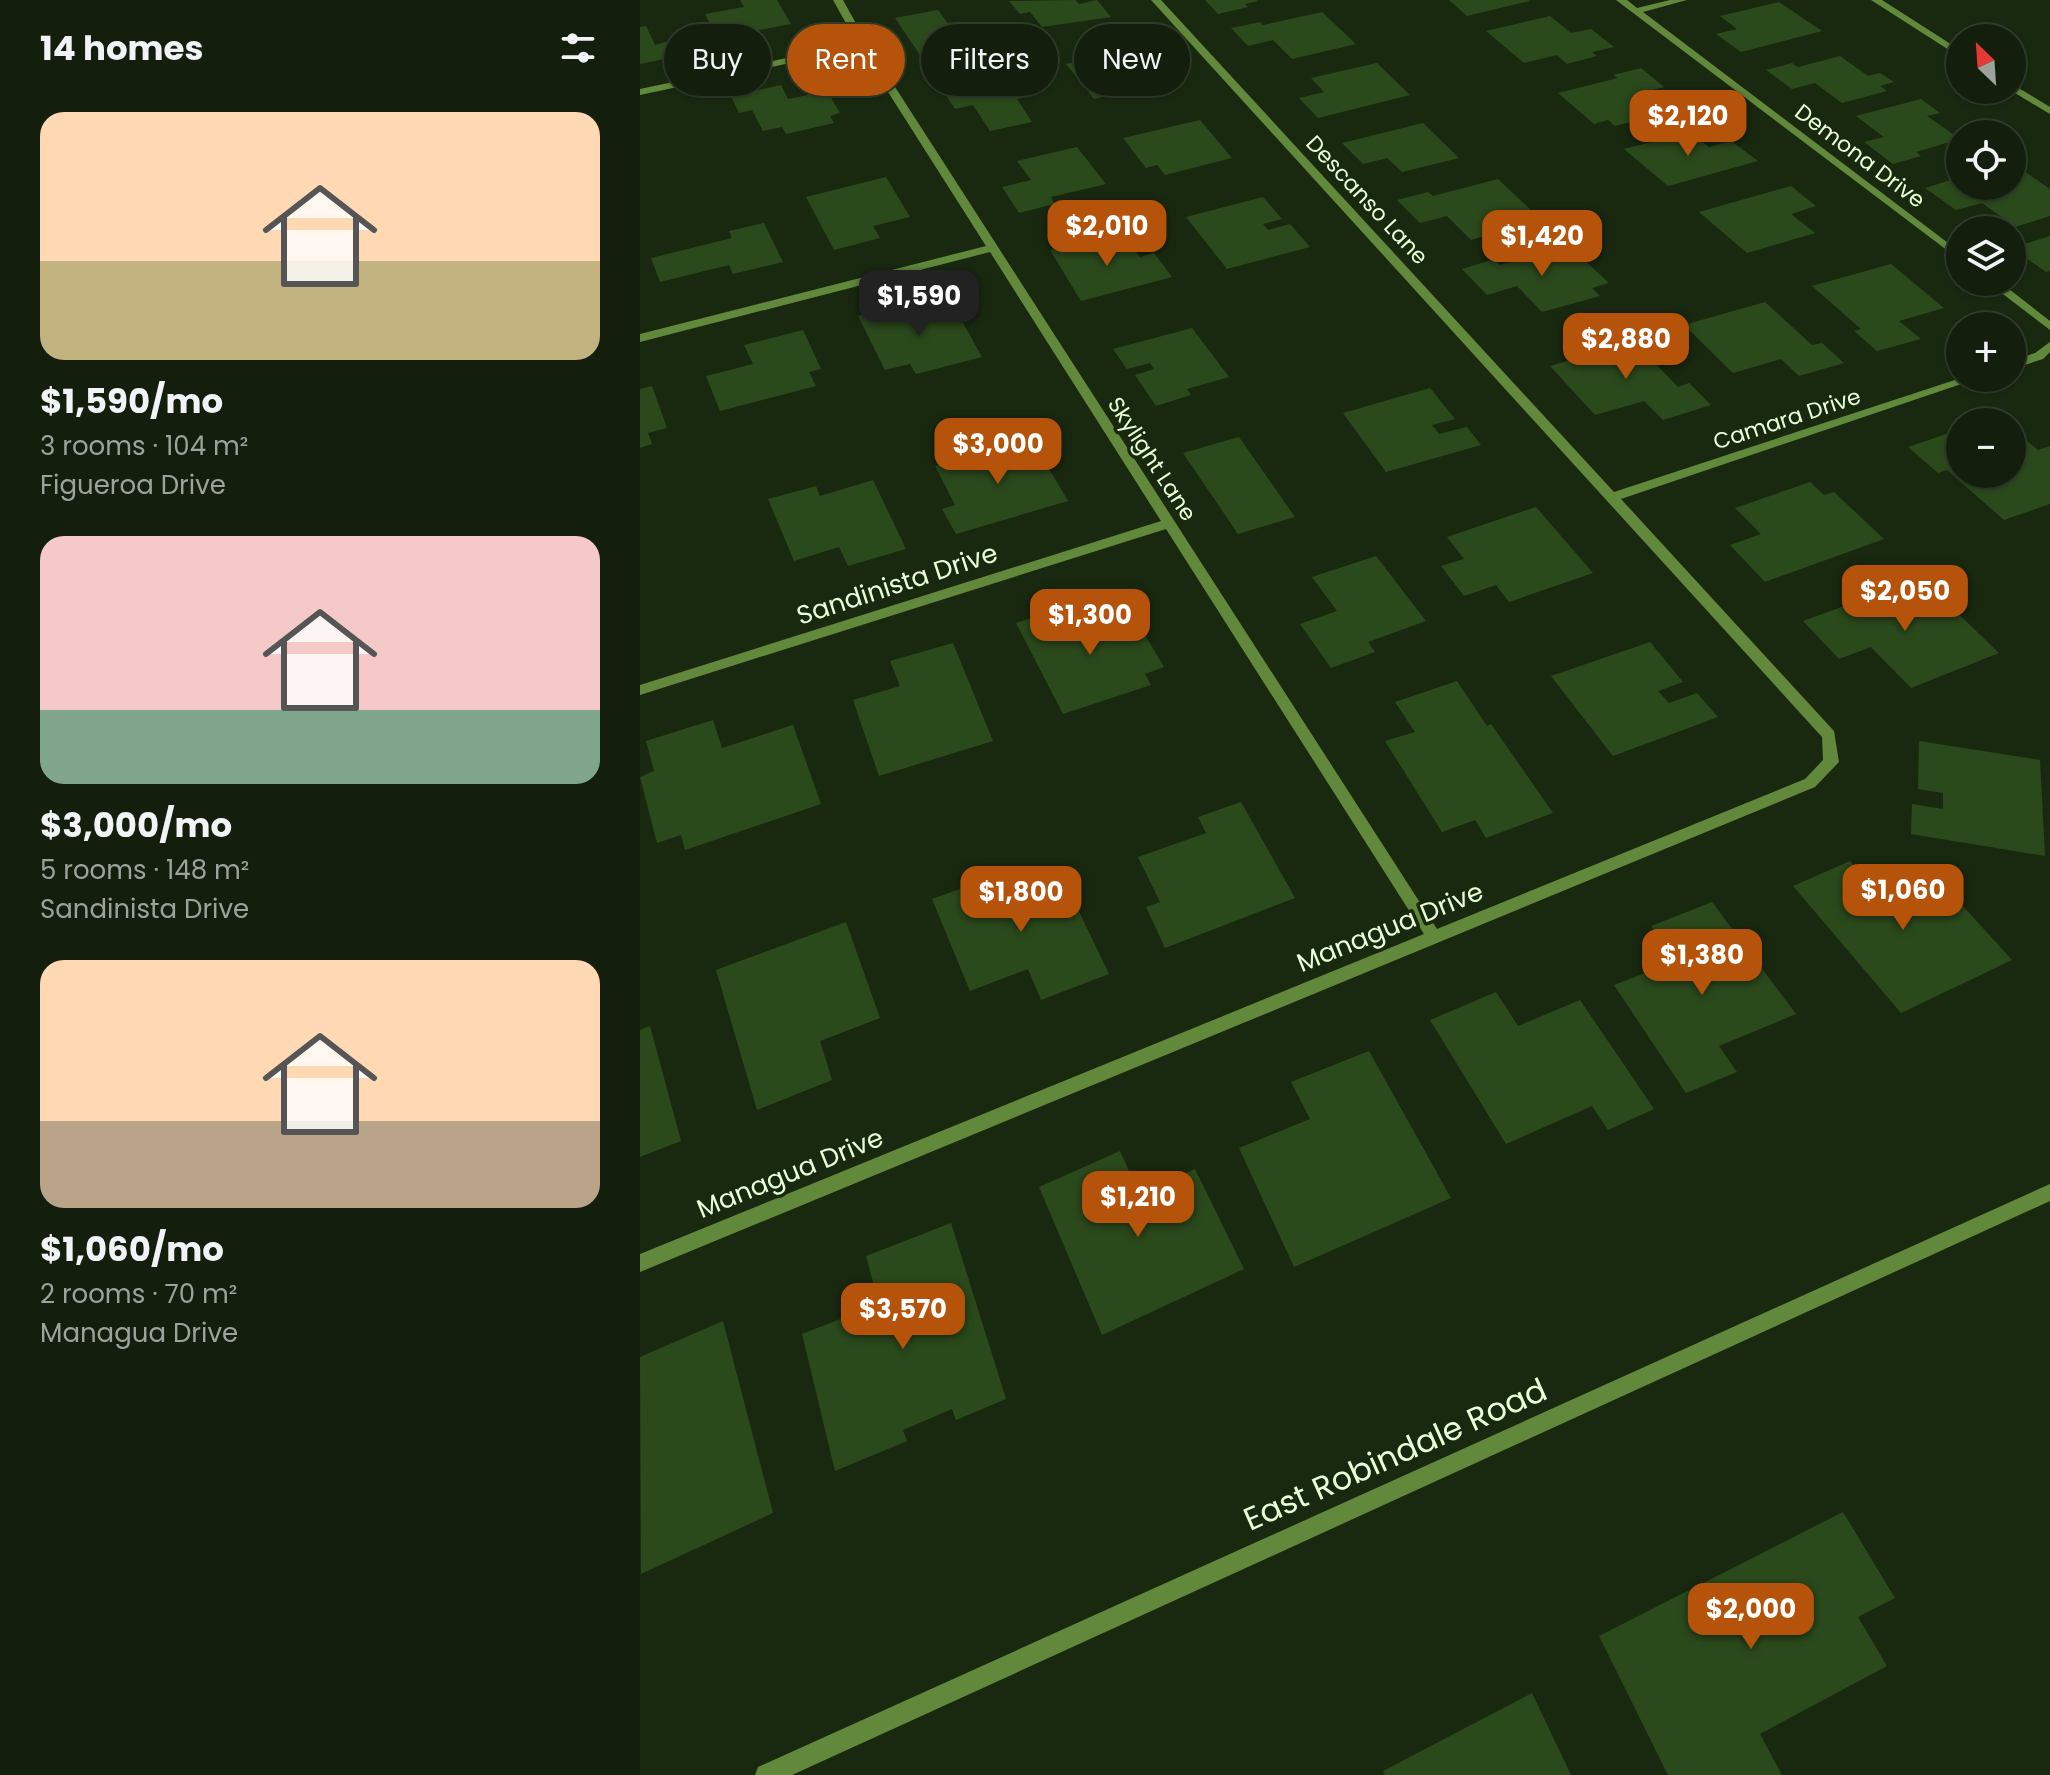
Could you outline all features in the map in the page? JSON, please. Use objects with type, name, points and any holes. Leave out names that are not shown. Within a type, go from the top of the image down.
[{"type":"street","name":"Skylight Lane","points":[[838,0],[851,24]]},
{"type":"street","name":"Descanso Lane","points":[[1156,0],[1614,497]]},
{"type":"street","name":"Demona Drive","points":[[1621,0],[1946,246]]},
{"type":"street","points":[[1635,11],[1682,0]]},
{"type":"street","points":[[1876,0],[1946,45]]},
{"type":"street","points":[[640,92],[787,61]]},
{"type":"street","name":"Skylight Lane","points":[[896,96],[1434,937]]},
{"type":"street","points":[[2026,96],[2050,111]]},
{"type":"street","points":[[640,338],[993,248]]},
{"type":"street","points":[[2011,296],[2050,327]]},
{"type":"street","points":[[2026,360],[2039,356],[2050,346]]},
{"type":"street","name":"Camara Drive","points":[[1614,497],[1946,387]]},
{"type":"street","name":"Managua Drive","points":[[640,1263],[1810,783],[1831,762],[1829,735],[1614,497]]},
{"type":"street","name":"Sandinista Drive","points":[[640,690],[1169,523]]},
{"type":"street","name":"East Robindale Road","points":[[766,1775],[2040,1196]]},
{"type":"building","points":[[740,0],[777,0],[791,24],[771,28],[771,24],[710,24],[705,14],[744,7]]},
{"type":"building","points":[[1075,0],[1079,4],[1097,0],[1111,17],[1058,25],[1040,24],[1030,12],[1020,14],[1009,1]]},
{"type":"building","points":[[1205,0],[1257,1],[1245,4],[1248,7],[1218,14]]},
{"type":"building","points":[[1449,0],[1529,0],[1529,1],[1467,16]]},
{"type":"building","points":[[1779,2],[1822,31],[1741,52],[1716,34],[1737,29],[1720,16]]},
{"type":"building","points":[[938,10],[948,24],[921,24],[921,57],[905,33],[905,24],[899,24],[895,18]]},
{"type":"building","points":[[1322,12],[1356,44],[1292,59],[1273,40],[1248,46],[1231,28],[1260,22],[1263,25]]},
{"type":"building","points":[[1550,16],[1571,33],[1591,29],[1614,47],[1592,52],[1597,56],[1567,64],[1557,55],[1524,63],[1486,31]]},
{"type":"building","points":[[646,26],[655,45],[664,43],[664,59],[640,64],[640,27]]},
{"type":"building","points":[[1840,56],[1868,76],[1880,73],[1894,82],[1880,86],[1887,91],[1842,103],[1815,83],[1792,89],[1766,70],[1792,63],[1798,67]]},
{"type":"building","points":[[1074,62],[1074,74],[1066,64]]},
{"type":"building","points":[[1377,63],[1410,95],[1318,118],[1299,98],[1324,92],[1311,78]]},
{"type":"building","points":[[1641,68],[1664,87],[1641,93],[1666,113],[1615,126],[1608,120],[1594,124],[1558,93],[1618,78],[1613,75]]},
{"type":"building","points":[[781,85],[788,99],[830,96],[840,113],[830,116],[834,123],[786,134],[782,127],[763,131],[752,110],[739,113],[731,96],[771,96],[771,87]]},
{"type":"building","points":[[947,96],[1026,96],[1017,99],[1032,122],[990,131],[973,105],[955,109]]},
{"type":"building","points":[[1921,99],[1940,113],[1927,116],[1946,129],[1946,143],[1916,152],[1921,156],[1893,164],[1864,142],[1884,137],[1856,116]]},
{"type":"building","points":[[1200,120],[1232,158],[1165,175],[1157,165],[1146,168],[1123,138]]},
{"type":"building","points":[[1423,123],[1459,158],[1402,172],[1387,158],[1363,164],[1342,143]]},
{"type":"building","points":[[1690,132],[1709,147],[1731,141],[1758,161],[1668,186],[1624,149]]},
{"type":"building","points":[[1077,147],[1106,184],[1051,197],[1055,204],[1019,213],[1002,187],[1031,180],[1017,161]]},
{"type":"building","points":[[2026,172],[2050,189],[2050,216],[2026,224],[2026,216],[2000,216],[1982,203],[1956,210],[1925,188],[1946,181],[1946,200],[2026,200]]},
{"type":"building","points":[[886,177],[910,217],[873,226],[880,238],[834,250],[806,197]]},
{"type":"building","points":[[1498,179],[1535,214],[1521,217],[1528,224],[1471,240],[1447,216],[1420,223],[1397,200],[1428,192],[1433,196]]},
{"type":"building","points":[[1791,186],[1816,206],[1791,214],[1815,233],[1747,253],[1699,212]]},
{"type":"building","points":[[1263,197],[1282,219],[1263,224],[1268,230],[1290,224],[1310,247],[1227,269],[1186,217]]},
{"type":"building","points":[[764,223],[783,262],[733,274],[729,265],[660,282],[651,258],[732,238],[729,231]]},
{"type":"building","points":[[2050,236],[2050,271],[2046,272],[2026,258],[2026,244]]},
{"type":"building","points":[[1125,237],[1140,257],[1154,253],[1172,277],[1081,301],[1050,250],[1082,242],[1086,247]]},
{"type":"building","points":[[1569,246],[1609,283],[1592,288],[1600,296],[1542,312],[1517,286],[1487,295],[1462,269],[1495,259],[1500,265]]},
{"type":"building","points":[[1891,264],[1944,308],[1899,321],[1921,339],[1877,351],[1854,331],[1861,329],[1812,286]]},
{"type":"building","points":[[1765,302],[1812,345],[1822,343],[1844,363],[1799,376],[1781,359],[1733,373],[1684,325]]},
{"type":"building","points":[[906,303],[914,317],[954,307],[982,357],[916,374],[910,364],[885,370],[858,316]]},
{"type":"building","points":[[1192,328],[1229,377],[1187,389],[1191,395],[1156,406],[1135,375],[1154,369],[1150,363],[1127,369],[1113,349]]},
{"type":"building","points":[[803,330],[821,369],[809,372],[816,386],[720,411],[706,376],[753,364],[744,345]]},
{"type":"building","points":[[1630,337],[1678,387],[1689,383],[1711,405],[1663,420],[1644,401],[1595,415],[1550,366],[1581,357],[1577,352]]},
{"type":"building","points":[[652,386],[667,428],[648,433],[652,444],[640,448],[640,389]]},
{"type":"building","points":[[1430,388],[1455,419],[1432,425],[1439,434],[1467,427],[1481,445],[1386,472],[1343,413]]},
{"type":"building","points":[[1946,434],[1946,470],[1938,473],[1908,447]]},
{"type":"building","points":[[1239,437],[1295,517],[1238,534],[1183,453]]},
{"type":"building","points":[[1031,438],[1068,501],[956,534],[942,509],[955,505],[935,466]]},
{"type":"building","points":[[2026,440],[2038,450],[2050,446],[2050,504],[2004,520],[1968,488],[2026,488]]},
{"type":"building","points":[[873,480],[906,549],[848,566],[839,547],[794,561],[768,499],[816,486],[820,496]]},
{"type":"building","points":[[1810,482],[1824,495],[1834,492],[1884,539],[1765,582],[1730,545],[1761,534],[1735,508]]},
{"type":"building","points":[[1536,507],[1593,573],[1509,602],[1496,585],[1464,596],[1441,566],[1464,559],[1447,537]]},
{"type":"building","points":[[1376,556],[1426,621],[1368,642],[1375,652],[1331,668],[1300,624],[1337,611],[1312,577]]},
{"type":"building","points":[[1921,578],[1999,653],[1911,688],[1871,647],[1839,659],[1803,621]]},
{"type":"building","points":[[1065,607],[1076,627],[1130,610],[1164,667],[1145,674],[1151,685],[1063,714],[1016,623]]},
{"type":"building","points":[[1650,642],[1683,682],[1658,691],[1669,703],[1697,693],[1718,717],[1613,756],[1551,676]]},
{"type":"building","points":[[953,643],[993,741],[879,776],[853,700],[900,686],[890,661]]},
{"type":"building","points":[[1457,681],[1553,813],[1486,838],[1475,820],[1442,832],[1385,741],[1415,732],[1395,702]]},
{"type":"building","points":[[713,720],[722,748],[793,725],[821,804],[685,850],[681,835],[657,843],[640,777],[654,771],[646,741]]},
{"type":"building","points":[[1919,741],[2040,760],[2045,856],[1911,834],[1912,804],[1943,809],[1943,793],[1918,789]]},
{"type":"building","points":[[1241,802],[1295,898],[1165,948],[1146,907],[1160,902],[1138,857],[1206,833],[1198,817]]},
{"type":"building","points":[[1850,861],[1870,884],[1904,869],[1914,879],[1931,871],[2012,960],[1901,1013],[1793,886]]},
{"type":"building","points":[[1058,868],[1109,974],[1041,1000],[1028,969],[970,991],[932,899],[985,880],[990,893]]},
{"type":"building","points":[[1712,902],[1796,1014],[1719,1046],[1737,1072],[1686,1093],[1614,985],[1676,961],[1651,926]]},
{"type":"building","points":[[846,922],[880,1018],[820,1041],[832,1080],[757,1110],[716,970]]},
{"type":"building","points":[[1496,992],[1518,1026],[1580,1000],[1654,1109],[1608,1130],[1592,1106],[1506,1144],[1430,1020]]},
{"type":"building","points":[[650,1026],[681,1141],[640,1157],[640,1030]]},
{"type":"building","points":[[1369,1051],[1451,1198],[1294,1267],[1239,1148],[1310,1119],[1291,1082]]},
{"type":"building","points":[[1120,1151],[1139,1194],[1195,1169],[1244,1269],[1102,1335],[1039,1187]]},
{"type":"building","points":[[951,1223],[1006,1399],[956,1420],[952,1409],[903,1430],[907,1441],[835,1471],[802,1334],[879,1304],[866,1256]]},
{"type":"building","points":[[723,1321],[773,1513],[641,1574],[640,1357]]},
{"type":"building","points":[[1843,1512],[1895,1598],[1858,1617],[1887,1666],[1760,1734],[1782,1775],[1668,1775],[1599,1636]]},
{"type":"building","points":[[1532,1693],[1571,1775],[1385,1775],[1383,1771]]}]
